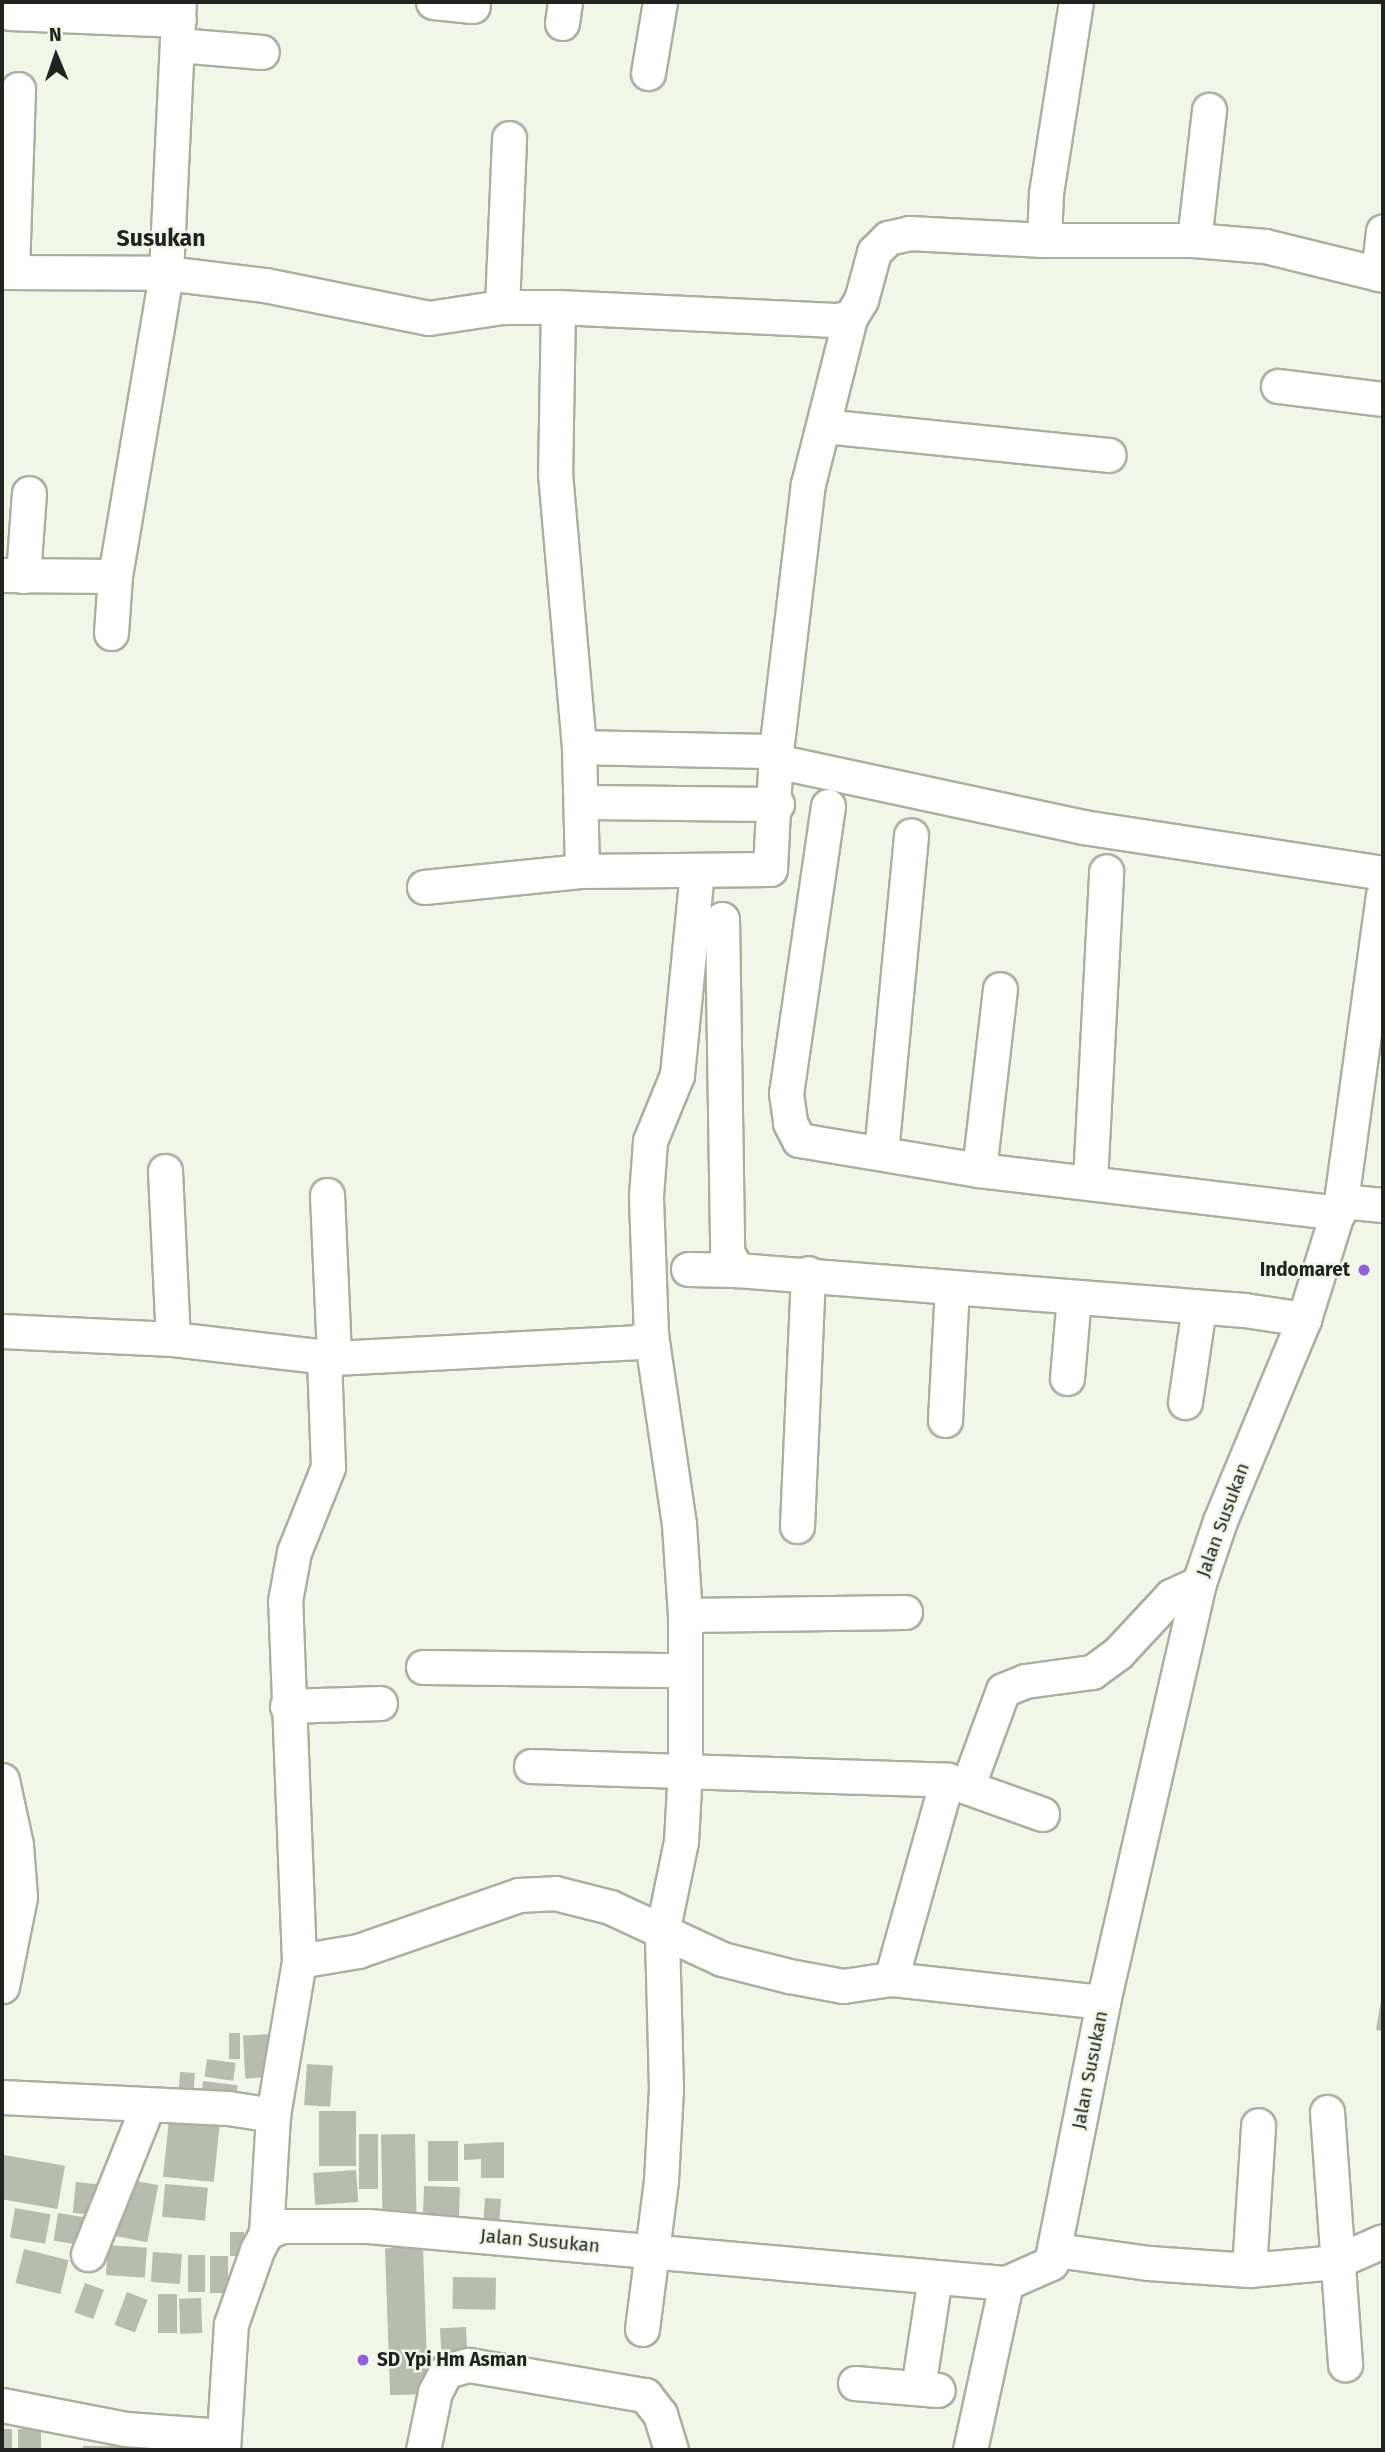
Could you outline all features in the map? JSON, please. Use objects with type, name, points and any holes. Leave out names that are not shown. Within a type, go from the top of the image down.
[{"type":"street","points":[[433,2],[472,6]]},
{"type":"street","points":[[648,73],[660,2]]},
{"type":"street","points":[[1044,240],[1046,193],[1076,2]]},
{"type":"street","points":[[10,13],[179,22],[262,52]]},
{"type":"street","points":[[111,633],[115,576],[166,273],[179,22]]},
{"type":"street","points":[[18,89],[7,272],[166,273],[265,285],[429,318],[502,307],[558,307],[850,318]]},
{"type":"street","points":[[1194,240],[1209,110]]},
{"type":"street","points":[[502,307],[509,138]]},
{"type":"street","points":[[424,887],[582,870],[770,869],[777,804],[776,756],[808,484],[850,318],[861,300],[874,252],[888,238],[909,233],[1044,240],[1194,240],[1265,246],[1381,274],[1383,231]]},
{"type":"street","points":[[558,307],[555,472],[579,747],[582,870]]},
{"type":"street","points":[[1278,386],[1383,399]]},
{"type":"street","points":[[824,426],[1109,455]]},
{"type":"street","points":[[29,494],[12,575],[115,576]]},
{"type":"street","points":[[579,747],[776,756],[1083,827],[1383,873]]},
{"type":"street","points":[[581,802],[777,804]]},
{"type":"street","points":[[828,806],[786,1093],[790,1123],[799,1140],[979,1170],[1340,1207],[1383,1205]]},
{"type":"street","points":[[881,1153],[911,835]]},
{"type":"street","points":[[642,2329],[666,2089],[662,1933],[681,1841],[685,1770],[685,1615],[679,1524],[651,1335],[646,1196],[650,1142],[677,1075],[697,871]]},
{"type":"street","points":[[1090,1181],[1106,871]]},
{"type":"street","name":"Jalan Susukan","points":[[266,2232],[281,2226],[368,2227],[1006,2283],[1041,2270],[1056,2250],[1103,2002],[1199,1583],[1220,1521],[1304,1319],[1340,1207],[1382,910]]},
{"type":"street","points":[[722,919],[727,1252],[737,1270]]},
{"type":"street","points":[[979,1170],[1000,989]]},
{"type":"street","points":[[165,1171],[173,1339]]},
{"type":"street","points":[[2,2404],[126,2429],[223,2443],[230,2324],[246,2273],[266,2232],[273,2115],[299,1961],[285,1601],[294,1552],[328,1466],[327,1195]]},
{"type":"street","points":[[688,1269],[808,1273],[1199,1307],[1304,1319]]},
{"type":"street","points":[[797,1526],[808,1273]]},
{"type":"street","points":[[945,1420],[952,1287]]},
{"type":"street","points":[[1067,1378],[1074,1297]]},
{"type":"street","points":[[1185,1402],[1199,1307]]},
{"type":"street","points":[[2,1331],[173,1339],[329,1357],[622,1343],[651,1335]]},
{"type":"street","points":[[891,1979],[958,1782],[1003,1690],[1025,1681],[1092,1672],[1118,1653],[1171,1597],[1199,1583]]},
{"type":"street","points":[[685,1615],[905,1612]]},
{"type":"street","points":[[423,1667],[685,1670]]},
{"type":"street","points":[[287,1706],[380,1703]]},
{"type":"street","points":[[531,1766],[958,1782],[1042,1814]]},
{"type":"street","points":[[2,1780],[16,1845],[20,1897],[2,1986]]},
{"type":"street","points":[[299,1961],[358,1951],[519,1895],[555,1893],[610,1907],[722,1959],[789,1976],[843,1986],[891,1979],[1103,2002]]},
{"type":"street","points":[[2,2097],[146,2107],[228,2108],[273,2115]]},
{"type":"street","points":[[88,2254],[146,2107]]},
{"type":"street","points":[[1327,2112],[1335,2262],[1345,2364]]},
{"type":"street","points":[[1249,2270],[1258,2125]]},
{"type":"street","points":[[1056,2250],[1149,2263],[1249,2270],[1335,2262],[1383,2241]]},
{"type":"street","points":[[855,2383],[930,2389],[935,2277]]},
{"type":"street","points":[[970,2450],[1006,2283]]},
{"type":"street","points":[[423,2450],[435,2392],[446,2371],[469,2365],[645,2395],[660,2414],[671,2450]]},
{"type":"building","points":[[1383,1989],[1383,2031],[1376,2030]]},
{"type":"building","points":[[229,2033],[240,2033],[240,2059],[229,2059]]},
{"type":"building","points":[[273,2034],[275,2077],[245,2079],[243,2036]]},
{"type":"building","points":[[207,2059],[236,2063],[233,2081],[204,2077]]},
{"type":"building","points":[[307,2064],[333,2066],[330,2107],[304,2105]]},
{"type":"building","points":[[180,2072],[195,2073],[193,2094],[179,2093]]},
{"type":"building","points":[[203,2081],[238,2085],[236,2102],[201,2098]]},
{"type":"building","points":[[170,2110],[221,2115],[214,2182],[163,2177]]},
{"type":"building","points":[[319,2111],[356,2111],[356,2166],[319,2166]]},
{"type":"building","points":[[359,2134],[378,2134],[378,2189],[359,2189]]},
{"type":"building","points":[[415,2134],[416,2219],[382,2220],[381,2135]]},
{"type":"building","points":[[428,2141],[458,2141],[458,2181],[428,2181]]},
{"type":"building","points":[[504,2142],[504,2178],[481,2178],[481,2159],[464,2160],[464,2144]]},
{"type":"building","points":[[4,2155],[65,2166],[57,2209],[2,2199]]},
{"type":"building","points":[[356,2170],[358,2202],[315,2205],[313,2173]]},
{"type":"building","points":[[121,2178],[158,2185],[147,2242],[110,2235]]},
{"type":"building","points":[[76,2182],[103,2185],[100,2216],[73,2213]]},
{"type":"building","points":[[165,2184],[208,2188],[205,2221],[162,2217]]},
{"type":"building","points":[[424,2186],[460,2187],[459,2216],[423,2215]]},
{"type":"building","points":[[485,2198],[501,2199],[499,2220],[484,2219]]},
{"type":"building","points":[[15,2208],[50,2214],[45,2244],[10,2238]]},
{"type":"building","points":[[58,2213],[90,2218],[85,2246],[54,2241]]},
{"type":"building","points":[[230,2232],[244,2232],[244,2256],[230,2256]]},
{"type":"building","points":[[108,2245],[147,2248],[145,2278],[106,2275]]},
{"type":"building","points":[[423,2247],[428,2394],[390,2395],[385,2248]]},
{"type":"building","points":[[24,2249],[69,2260],[60,2294],[16,2283]]},
{"type":"building","points":[[153,2252],[182,2254],[180,2284],[151,2282]]},
{"type":"building","points":[[188,2255],[205,2255],[205,2292],[188,2292]]},
{"type":"building","points":[[210,2256],[228,2256],[228,2293],[210,2293]]},
{"type":"building","points":[[453,2277],[496,2278],[495,2310],[452,2309]]},
{"type":"building","points":[[85,2283],[104,2290],[93,2319],[74,2312]]},
{"type":"building","points":[[127,2292],[148,2300],[135,2333],[114,2325]]},
{"type":"building","points":[[158,2294],[177,2294],[177,2333],[158,2333]]},
{"type":"building","points":[[201,2298],[202,2333],[180,2334],[179,2299]]},
{"type":"building","points":[[466,2327],[468,2360],[442,2361],[440,2328]]},
{"type":"building","points":[[2,2429],[12,2429],[12,2450],[2,2450]]},
{"type":"building","points":[[18,2429],[41,2429],[41,2450],[18,2450]]},
{"type":"building","points":[[83,2446],[196,2447],[196,2450],[83,2450]]},
{"type":"place","name":"Indomaret","points":[[1364,1270]]},
{"type":"place","name":"SD Ypi Hm Asman","points":[[363,2360]]},
{"type":"district","name":"Susukan","points":[[161,238]]}]
